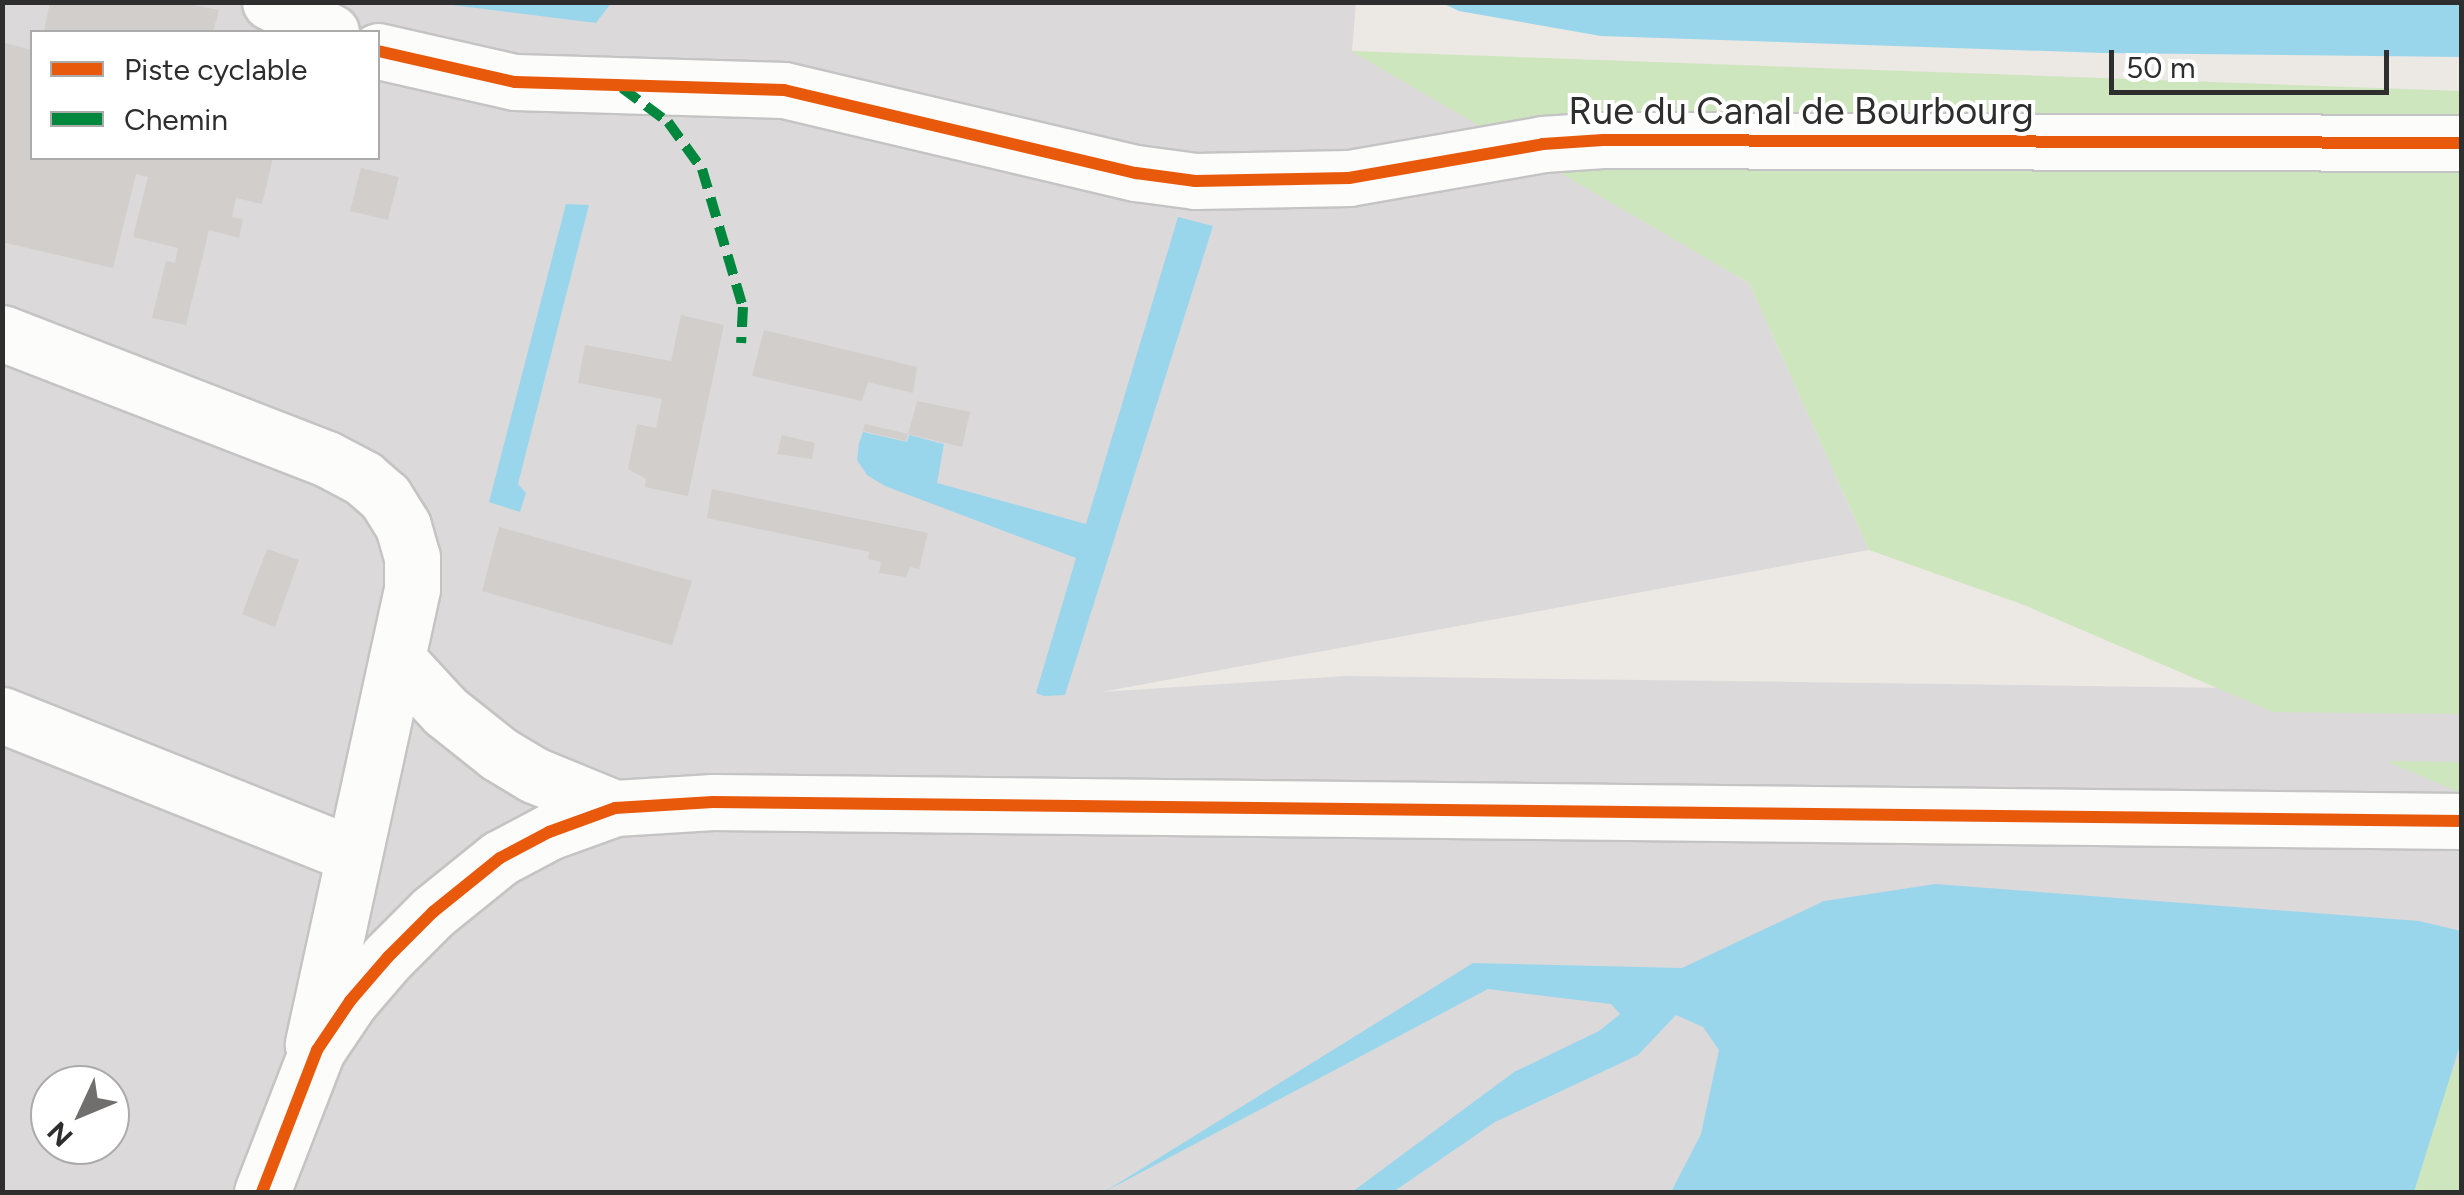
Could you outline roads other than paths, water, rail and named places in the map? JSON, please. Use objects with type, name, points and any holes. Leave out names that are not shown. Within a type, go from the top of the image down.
[{"type":"street","points":[[270,2],[327,30]]},
{"type":"street","name":"Rue du Canal de Bourbourg","points":[[380,52],[465,74],[528,83],[717,84],[784,90],[1136,173],[1194,180],[1348,178],[1543,144],[1603,140],[2462,142]]},
{"type":"street","points":[[2,332],[327,460],[374,487],[396,511],[412,557],[412,589],[352,854],[310,1065],[262,1192]]},
{"type":"street","points":[[397,658],[444,710],[490,747],[534,775],[615,808]]},
{"type":"street","points":[[2,715],[352,854]]},
{"type":"street","points":[[310,1065],[359,990],[454,894],[525,844],[615,808],[713,802],[2462,821]]},
{"type":"water","points":[[611,2],[596,23],[436,3]]},
{"type":"water","points":[[1442,3],[2461,3],[2461,57],[2104,53],[1601,36],[1459,11]]},
{"type":"water","points":[[566,204],[589,205],[518,484],[526,493],[520,512],[489,502]]},
{"type":"water","points":[[1178,217],[1213,226],[1065,695],[1044,696],[1036,693],[1076,558],[885,486],[867,475],[857,460],[859,443],[863,432],[907,442],[909,435],[944,444],[937,483],[1086,524]]},
{"type":"water","points":[[1935,884],[2419,921],[2461,931],[2461,1042],[2414,1192],[1671,1192],[1701,1134],[1719,1050],[1703,1027],[1676,1015],[1638,1055],[1495,1122],[1393,1192],[1352,1192],[1514,1072],[1599,1031],[1620,1014],[1611,1004],[1488,989],[1104,1192],[1473,963],[1682,968],[1824,901]]}]
